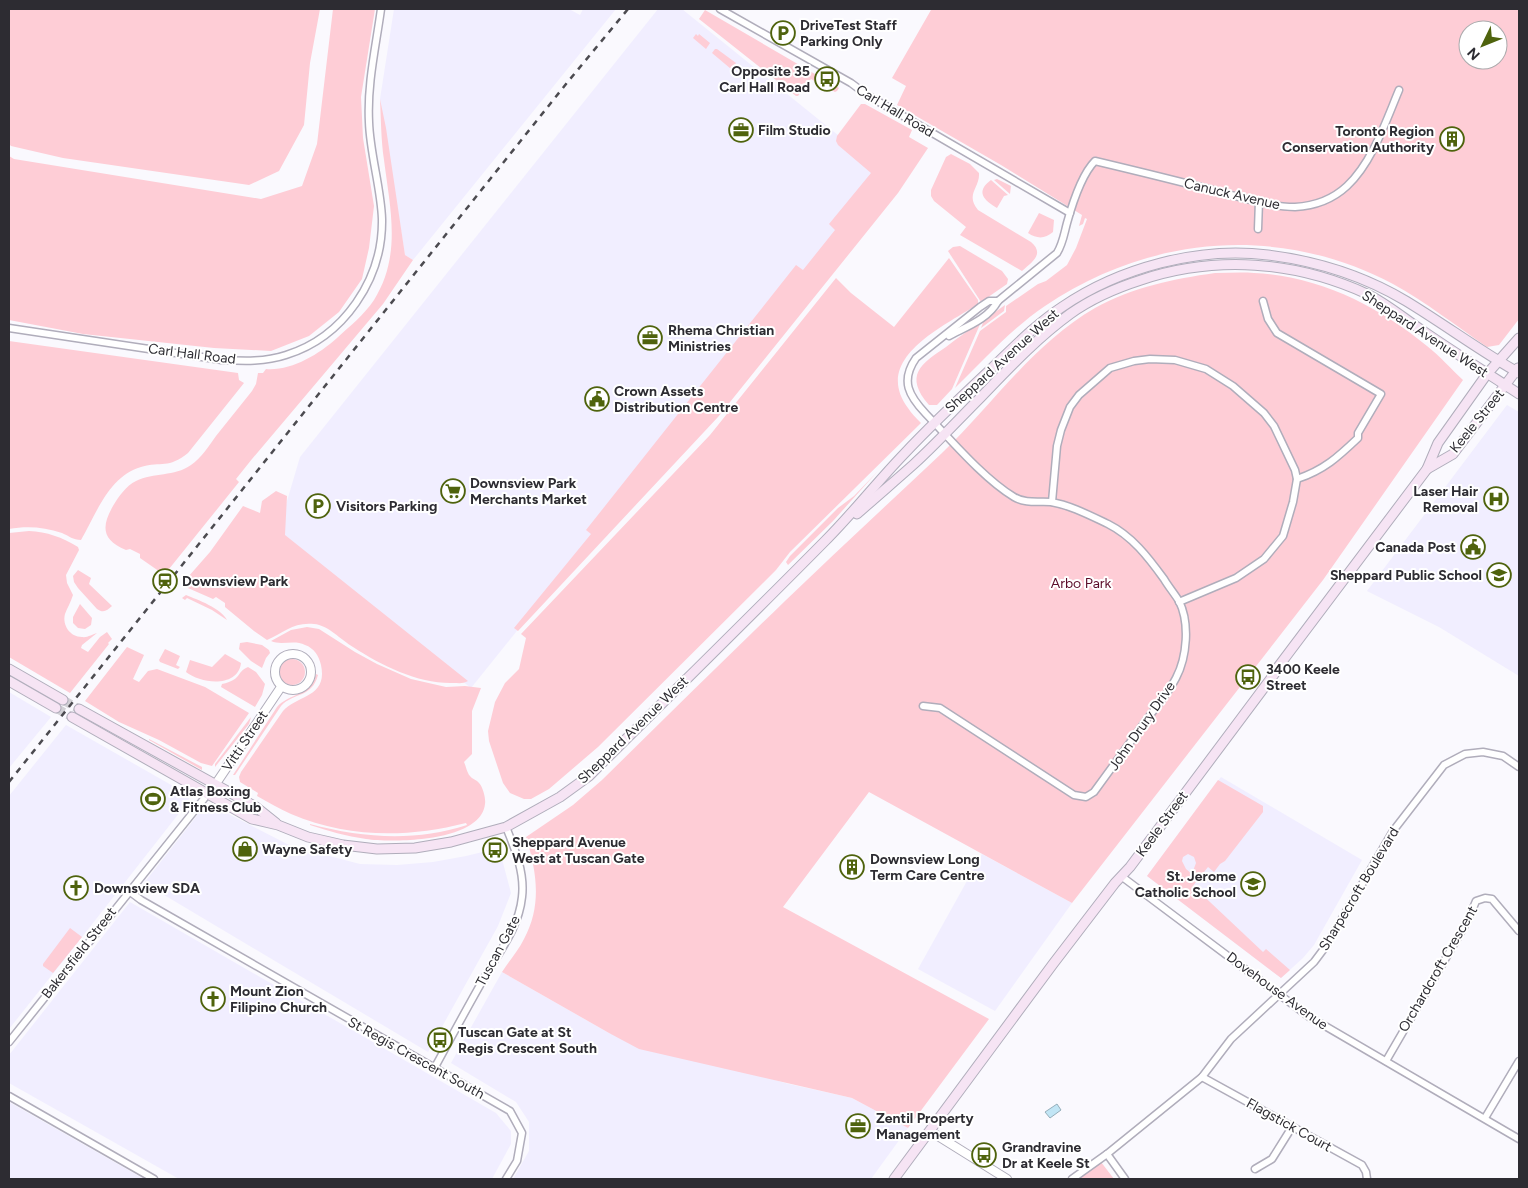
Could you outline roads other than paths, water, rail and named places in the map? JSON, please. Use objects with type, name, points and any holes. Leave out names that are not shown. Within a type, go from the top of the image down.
[{"type":"main road","name":"Sheppard Avenue West","points":[[72,717],[252,819],[278,825],[308,837],[343,845],[378,849],[415,848],[451,842],[506,827],[555,800],[588,776],[828,538],[934,423],[1036,327],[1062,307],[1101,284],[1126,273],[1158,263],[1191,257],[1233,253],[1265,254],[1328,266],[1376,285],[1404,300],[1500,362],[1518,370]]},
{"type":"main road","name":"Sheppard Avenue West","points":[[828,538],[913,464],[1039,339],[1071,313],[1105,294],[1161,273],[1196,266],[1231,263],[1268,265],[1305,272],[1336,282],[1370,295],[1519,394]]},
{"type":"main road","name":"Keele Street","points":[[894,1179],[1053,964],[1130,867],[1266,684],[1275,675],[1274,673],[1304,632],[1427,469],[1438,443],[1488,374],[1519,338]]},
{"type":"main road","name":"Keele Street","points":[[1427,469],[1453,454],[1518,370]]},
{"type":"main road","points":[[9,669],[63,700]]},
{"type":"main road","points":[[9,681],[56,708]]},
{"type":"main road","name":"Sheppard Avenue West","points":[[79,709],[256,807],[278,825]]},
{"type":"street","name":"Carl Hall Road","points":[[9,328],[222,360],[248,361],[266,360],[294,352],[335,326],[363,292],[375,266],[381,241],[382,217],[370,140],[369,105],[381,9]]},
{"type":"street","name":"Carl Hall Road","points":[[720,9],[851,83],[867,95],[1070,213]]},
{"type":"street","name":"Canuck Avenue","points":[[1095,161],[1259,202],[1294,207],[1309,206],[1322,202],[1336,194],[1357,175],[1376,143],[1399,90]]},
{"type":"street","name":"John Drury Drive","points":[[934,344],[993,311],[998,301],[1057,253],[1064,239],[1070,213],[1089,167],[1095,161]]},
{"type":"street","points":[[1258,229],[1259,202]]},
{"type":"street","name":"John Drury Drive","points":[[923,706],[940,708],[1074,795],[1080,797],[1090,796],[1176,679],[1186,637],[1179,602],[1156,567],[1131,539],[1087,514],[1052,502],[1027,502],[1014,497],[990,479],[916,403],[909,390],[907,376],[910,366],[916,358],[989,301],[998,301]]},
{"type":"street","points":[[1263,301],[1268,319],[1277,333],[1381,394],[1358,433],[1358,438],[1338,458],[1324,468],[1298,479]]},
{"type":"street","points":[[1052,502],[1057,446],[1064,423],[1074,401],[1110,368],[1150,359],[1175,360],[1206,368],[1233,386],[1270,419],[1298,479],[1283,536],[1271,552],[1244,574],[1179,602]]},
{"type":"street","points":[[285,654],[298,654],[304,657],[311,668],[309,680],[305,685],[294,690],[282,687],[274,676],[276,663],[285,654]]},
{"type":"street","name":"Vitti Street","points":[[208,795],[282,687]]},
{"type":"street","name":"Sharpecroft Boulevard","points":[[1072,1179],[1108,1154],[1202,1076],[1231,1039],[1321,954],[1393,831],[1444,764],[1465,754],[1483,752],[1503,756],[1519,767]]},
{"type":"street","name":"Bakersfield Street","points":[[9,1042],[208,795]]},
{"type":"street","name":"Tuscan Gate","points":[[435,1067],[506,943],[518,917],[522,896],[521,876],[514,846],[506,827]]},
{"type":"street","name":"Dovehouse Avenue","points":[[1121,876],[1324,1027],[1519,1138]]},
{"type":"street","name":"St Regis Crescent South","points":[[129,891],[141,900],[355,1024],[435,1067],[510,1111],[522,1132],[517,1161],[506,1179]]},
{"type":"street","name":"Orchardcroft Crescent","points":[[1386,1061],[1468,920],[1476,901],[1485,898],[1492,899],[1519,931]]},
{"type":"street","points":[[1485,1118],[1519,1061]]},
{"type":"street","name":"Flagstick Court","points":[[1202,1076],[1362,1165],[1367,1179]]},
{"type":"street","points":[[9,1096],[154,1179]]},
{"type":"street","points":[[1255,1169],[1272,1159],[1292,1127]]},
{"type":"street","points":[[930,1131],[1007,1179]]},
{"type":"street","points":[[1108,1154],[1125,1179]]},
{"type":"water","points":[[1057,1104],[1061,1110],[1050,1118],[1045,1112]]},
{"type":"tunnel","points":[[63,700],[79,709]]},
{"type":"tunnel","points":[[56,708],[72,717]]},
{"type":"railway","points":[[9,782],[566,84],[628,9]]},
{"type":"place","name":"DriveTest Staff Parking Only","points":[[783,33]]},
{"type":"place","name":"Opposite 35 Carl Hall Road","points":[[827,79]]},
{"type":"place","name":"Film Studio","points":[[741,130]]},
{"type":"place","name":"Toronto Region Conservation Authority","points":[[1452,139]]},
{"type":"place","name":"Rhema Christian Ministries","points":[[650,338]]},
{"type":"place","name":"Crown Assets Distribution Centre","points":[[597,399]]},
{"type":"place","name":"Downsview Park Merchants Market","points":[[453,491]]},
{"type":"place","name":"Laser Hair Removal","points":[[1496,499]]},
{"type":"place","name":"Visitors Parking","points":[[318,506]]},
{"type":"place","name":"Canada Post","points":[[1473,547]]},
{"type":"place","name":"Sheppard Public School","points":[[1499,575]]},
{"type":"place","name":"Downsview Park","points":[[165,581]]},
{"type":"place","name":"3400 Keele Street","points":[[1248,677]]},
{"type":"place","name":"Atlas Boxing & Fitness Club","points":[[153,799]]},
{"type":"place","name":"Wayne Safety","points":[[245,849]]},
{"type":"place","name":"Sheppard Avenue West at Tuscan Gate","points":[[495,850]]},
{"type":"place","name":"Downsview Long Term Care Centre","points":[[852,867]]},
{"type":"place","name":"St. Jerome Catholic School","points":[[1253,884]]},
{"type":"place","name":"Downsview SDA","points":[[76,888]]},
{"type":"place","name":"Mount Zion Filipino Church","points":[[213,999]]},
{"type":"place","name":"Tuscan Gate at St Regis Crescent South","points":[[440,1040]]},
{"type":"place","name":"Zentil Property Management","points":[[858,1126]]},
{"type":"place","name":"Grandravine Dr at Keele St","points":[[984,1155]]},
{"type":"park label","name":"Arbo Park","points":[[1081,583]]}]
